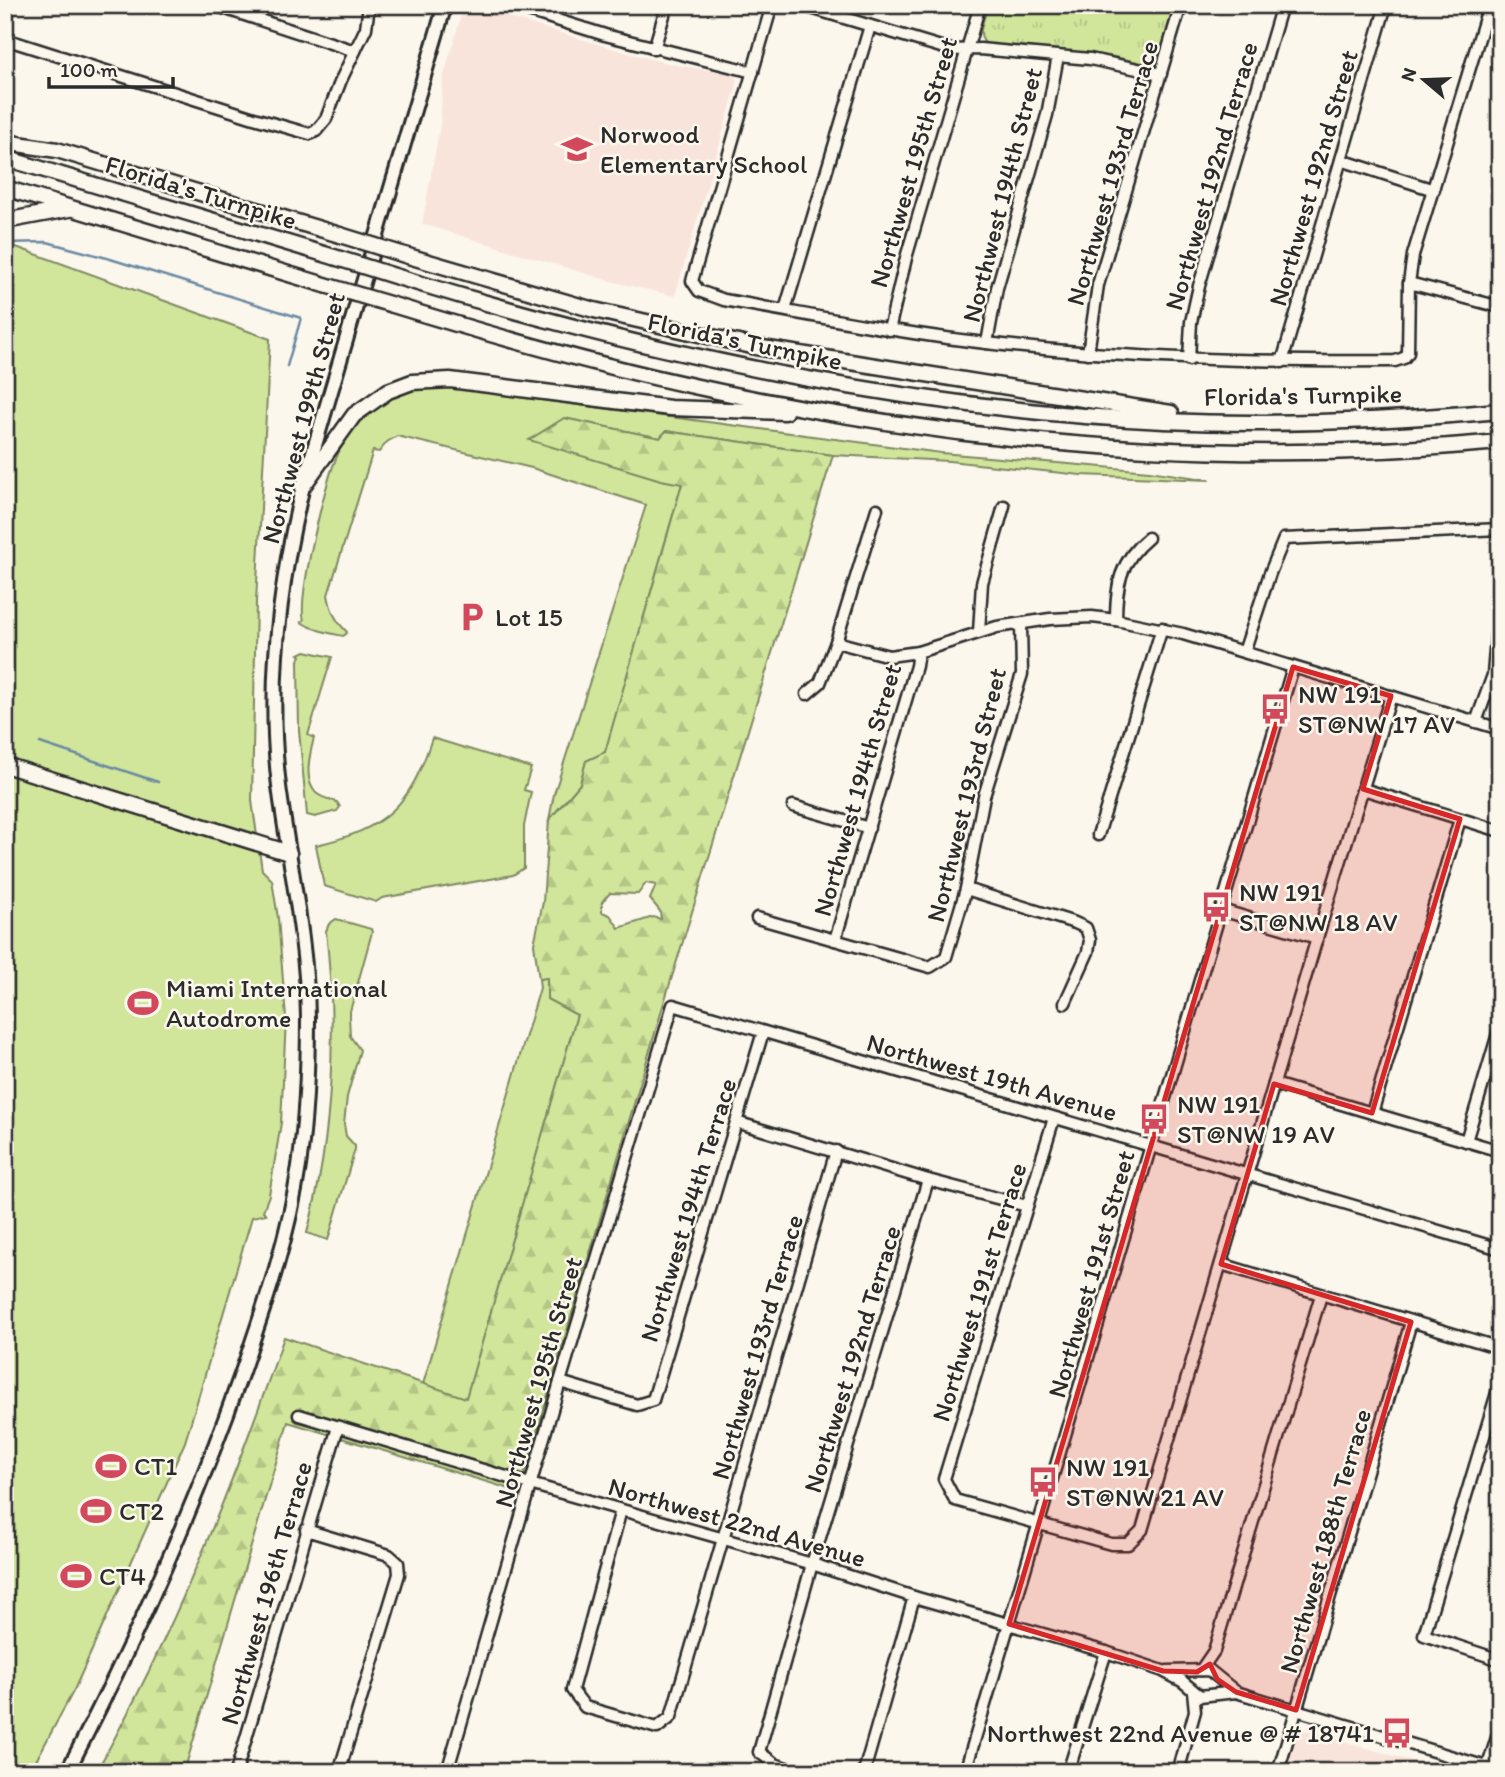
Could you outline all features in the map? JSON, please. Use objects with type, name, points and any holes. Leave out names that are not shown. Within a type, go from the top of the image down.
[{"type":"highway","points":[[5,142],[36,145],[81,157],[594,310],[756,347],[1232,423]]},
{"type":"highway","name":"Florida's Turnpike","points":[[5,158],[401,278],[625,341],[820,382],[918,398],[1051,413],[1165,421],[1232,423],[1378,420],[1500,411]]},
{"type":"highway","name":"Florida's Turnpike","points":[[5,188],[393,305],[625,370],[699,388],[839,414],[1013,438],[1199,451],[1343,453],[1500,442]]},
{"type":"highway","points":[[5,221],[72,208]]},
{"type":"highway","points":[[303,486],[354,415],[388,391],[424,380],[450,380],[670,408],[839,414]]},
{"type":"highway","points":[[5,765],[289,853]]},
{"type":"main road","name":"Northwest 199th Street","points":[[67,1772],[114,1681],[171,1558],[219,1438],[261,1317],[284,1240],[299,1167],[306,1090],[308,1016],[296,891],[276,745],[277,628],[287,559],[303,486],[445,5]]},
{"type":"street","points":[[214,5],[355,51]]},
{"type":"street","points":[[5,39],[310,134],[326,119],[366,28],[369,5]]},
{"type":"street","points":[[509,5],[654,48],[753,72]]},
{"type":"street","points":[[554,19],[558,5]]},
{"type":"street","points":[[654,48],[667,5]]},
{"type":"street","points":[[772,5],[692,281],[699,291],[724,300],[889,330],[987,343],[1088,353],[1282,362],[1395,361],[1404,358],[1408,353],[1409,283],[1413,256],[1489,5]]},
{"type":"street","points":[[801,5],[951,50],[980,49],[1107,61],[1161,74]]},
{"type":"street","name":"Northwest 195th Street","points":[[889,330],[906,258],[980,5]]},
{"type":"street","name":"Northwest 193rd Terrace","points":[[1088,353],[1098,285],[1181,5]]},
{"type":"street","name":"Northwest 192nd Terrace","points":[[1189,359],[1191,322],[1199,286],[1282,5]]},
{"type":"street","name":"Northwest 192nd Street","points":[[1282,362],[1386,5]]},
{"type":"street","points":[[785,310],[870,26]]},
{"type":"street","name":"Northwest 194th Street","points":[[987,343],[997,288],[1048,115],[1058,56]]},
{"type":"street","points":[[1340,160],[1434,190]]},
{"type":"street","points":[[1409,283],[1500,307]]},
{"type":"street","name":"Northwest 193rd Street","points":[[979,632],[982,583],[1004,506]]},
{"type":"street","points":[[807,694],[820,683],[836,642],[877,509]]},
{"type":"street","points":[[1244,652],[1284,539],[1500,529]]},
{"type":"street","points":[[1116,620],[1116,587],[1133,553],[1148,538]]},
{"type":"street","points":[[1476,722],[1493,675],[1500,586]]},
{"type":"street","points":[[836,642],[889,656],[918,652],[979,632],[1021,624],[1060,619],[1116,620],[1162,628],[1500,729]]},
{"type":"street","name":"Northwest 193rd Street","points":[[835,940],[930,967],[946,957],[966,889],[984,796],[1022,674],[1021,624]]},
{"type":"street","points":[[1098,835],[1162,628]]},
{"type":"street","name":"Northwest 194th Street","points":[[835,940],[918,652]]},
{"type":"street","name":"Northwest 191st Street","points":[[965,1772],[1293,667]]},
{"type":"street","points":[[1040,1524],[1111,1544],[1129,1544],[1143,1530],[1391,696]]},
{"type":"street","points":[[1363,789],[1500,831]]},
{"type":"street","points":[[793,806],[869,828]]},
{"type":"street","points":[[1372,1113],[1460,820]]},
{"type":"street","points":[[966,889],[1086,928],[1090,940],[1088,952],[1065,1003]]},
{"type":"street","points":[[1222,910],[1317,938]]},
{"type":"street","points":[[757,918],[835,940]]},
{"type":"street","name":"Northwest 195th Street","points":[[448,1769],[673,1005]]},
{"type":"street","name":"Northwest 19th Avenue","points":[[673,1005],[1500,1249]]},
{"type":"street","points":[[1466,1141],[1500,1027]]},
{"type":"street","name":"Northwest 194th Terrace","points":[[560,1382],[637,1405],[653,1400],[764,1032]]},
{"type":"street","points":[[1274,1084],[1500,1151]]},
{"type":"street","name":"Northwest 191st Terrace","points":[[1040,1524],[955,1500],[944,1479],[1054,1118]]},
{"type":"street","points":[[736,1122],[836,1150],[928,1180],[1027,1206]]},
{"type":"street","name":"Northwest 193rd Terrace","points":[[621,1510],[572,1690],[585,1707],[657,1728],[671,1717],[836,1150]]},
{"type":"street","name":"Northwest 192nd Terrace","points":[[799,1772],[775,1764],[759,1752],[812,1564],[928,1180]]},
{"type":"street","points":[[1221,1264],[1500,1348]]},
{"type":"street","points":[[1178,1772],[1195,1711],[1191,1681],[1213,1653],[1321,1295]]},
{"type":"street","name":"Northwest 188th Terrace","points":[[1278,1772],[1411,1322]]},
{"type":"street","points":[[1500,1383],[1424,1635],[1500,1660]]},
{"type":"street","name":"Northwest 22nd Avenue","points":[[299,1415],[812,1564],[1106,1653],[1163,1671],[1193,1689]]},
{"type":"street","name":"Northwest 196th Terrace","points":[[236,1772],[338,1427]]},
{"type":"street","points":[[306,1530],[389,1555],[398,1563],[399,1574],[339,1772]]},
{"type":"street","points":[[864,1770],[914,1597]]},
{"type":"street","points":[[1068,1772],[1106,1653]]},
{"type":"street","points":[[1195,1711],[1217,1688],[1213,1653]]},
{"type":"street","points":[[1199,1671],[1209,1670],[1236,1692],[1487,1770],[1500,1771]]},
{"type":"street","name":"Northwest 22nd Avenue","points":[[1163,1671],[1199,1671]]},
{"type":"street","points":[[1193,1689],[1200,1696],[1236,1692]]},
{"type":"street","points":[[1487,1770],[1500,1728]]},
{"type":"street","points":[[448,1769],[468,1772]]},
{"type":"highlighted area","points":[[1293,667],[1391,696],[1363,789],[1460,819],[1372,1113],[1274,1084],[1221,1264],[1411,1322],[1296,1710],[1236,1692],[1217,1679],[1210,1664],[1197,1672],[1163,1671],[1009,1624]]},
{"type":"shaded area","name":"Norwood Elementary School","points":[[471,6],[631,54],[676,65],[729,73],[736,78],[737,84],[675,296],[610,281],[422,224],[440,126],[443,79],[462,12]]},
{"type":"shaded area","points":[[1298,1728],[1450,1772],[1285,1772]]},
{"type":"green space","points":[[989,5],[1177,5],[1161,58],[1158,63],[1152,65],[1110,56],[986,44],[981,30]]},
{"type":"green space","name":"Miami International Autodrome","points":[[5,243],[270,339],[256,602],[252,801],[262,870],[272,880],[278,918],[286,1018],[281,1123],[269,1195],[263,1211],[266,1214],[252,1217],[185,1442],[75,1688],[30,1772],[5,1772]]},
{"type":"green space","points":[[437,386],[941,453],[1149,471],[1211,480],[1081,475],[949,461],[833,455],[666,431],[660,438],[563,418],[661,480],[682,483],[605,753],[586,761],[580,784],[549,820],[554,794],[646,505],[532,468],[397,436],[387,442],[379,452],[373,451],[328,595],[334,615],[346,634],[343,636],[327,632],[301,622],[304,620],[304,590],[319,516],[337,455],[343,444],[361,420],[359,417],[378,403],[414,389]]},
{"type":"green space","points":[[564,418],[660,438],[666,431],[833,455],[663,1006],[519,1493],[288,1422],[184,1772],[96,1772],[151,1667],[200,1559],[284,1337],[466,1398],[577,1015],[547,999],[547,978],[539,979],[534,944],[543,902],[549,820],[580,784],[586,761],[605,752],[682,484],[529,440]],"holes":[[[646,883],[656,885],[650,899],[660,911],[661,919],[653,917],[619,928],[610,915],[602,912],[602,902],[610,893],[638,894]]]},
{"type":"green space","points":[[305,651],[332,657],[308,735],[314,738],[309,774],[316,793],[337,802],[340,807],[337,811],[315,817],[307,815],[299,730],[298,661],[301,656],[299,654]]},
{"type":"green space","points":[[432,738],[531,768],[524,790],[531,792],[524,826],[524,868],[513,875],[382,898],[376,902],[324,886],[316,845],[361,831],[392,811],[414,781]]},
{"type":"green space","points":[[336,919],[371,929],[372,932],[349,1015],[350,1036],[360,1050],[347,1097],[344,1124],[346,1136],[355,1149],[328,1240],[307,1233],[316,1197],[327,1121],[332,1045],[326,931],[329,924]]},
{"type":"green space","points":[[547,977],[547,999],[577,1015],[466,1399],[423,1384],[540,988],[539,979]]},
{"type":"waterway","points":[[5,243],[47,242],[301,318],[287,366]]},
{"type":"waterway","points":[[40,743],[158,782]]},
{"type":"place","name":"Norwood Elementary School","points":[[577,149]]},
{"type":"place","name":"Lot 15","points":[[472,617]]},
{"type":"place","name":"NW 191 ST@NW 17 AV","points":[[1275,709]]},
{"type":"place","name":"NW 191 ST@NW 18 AV","points":[[1216,907]]},
{"type":"place","name":"Miami International Autodrome","points":[[143,1003]]},
{"type":"place","name":"NW 191 ST@NW 19 AV","points":[[1154,1119]]},
{"type":"place","name":"CT1","points":[[111,1466]]},
{"type":"place","name":"NW 191 ST@NW 21 AV","points":[[1043,1482]]},
{"type":"place","name":"CT2","points":[[96,1511]]},
{"type":"place","name":"CT4","points":[[76,1576]]},
{"type":"place","name":"Northwest 22nd Avenue @ # 18741","points":[[1397,1733]]}]
